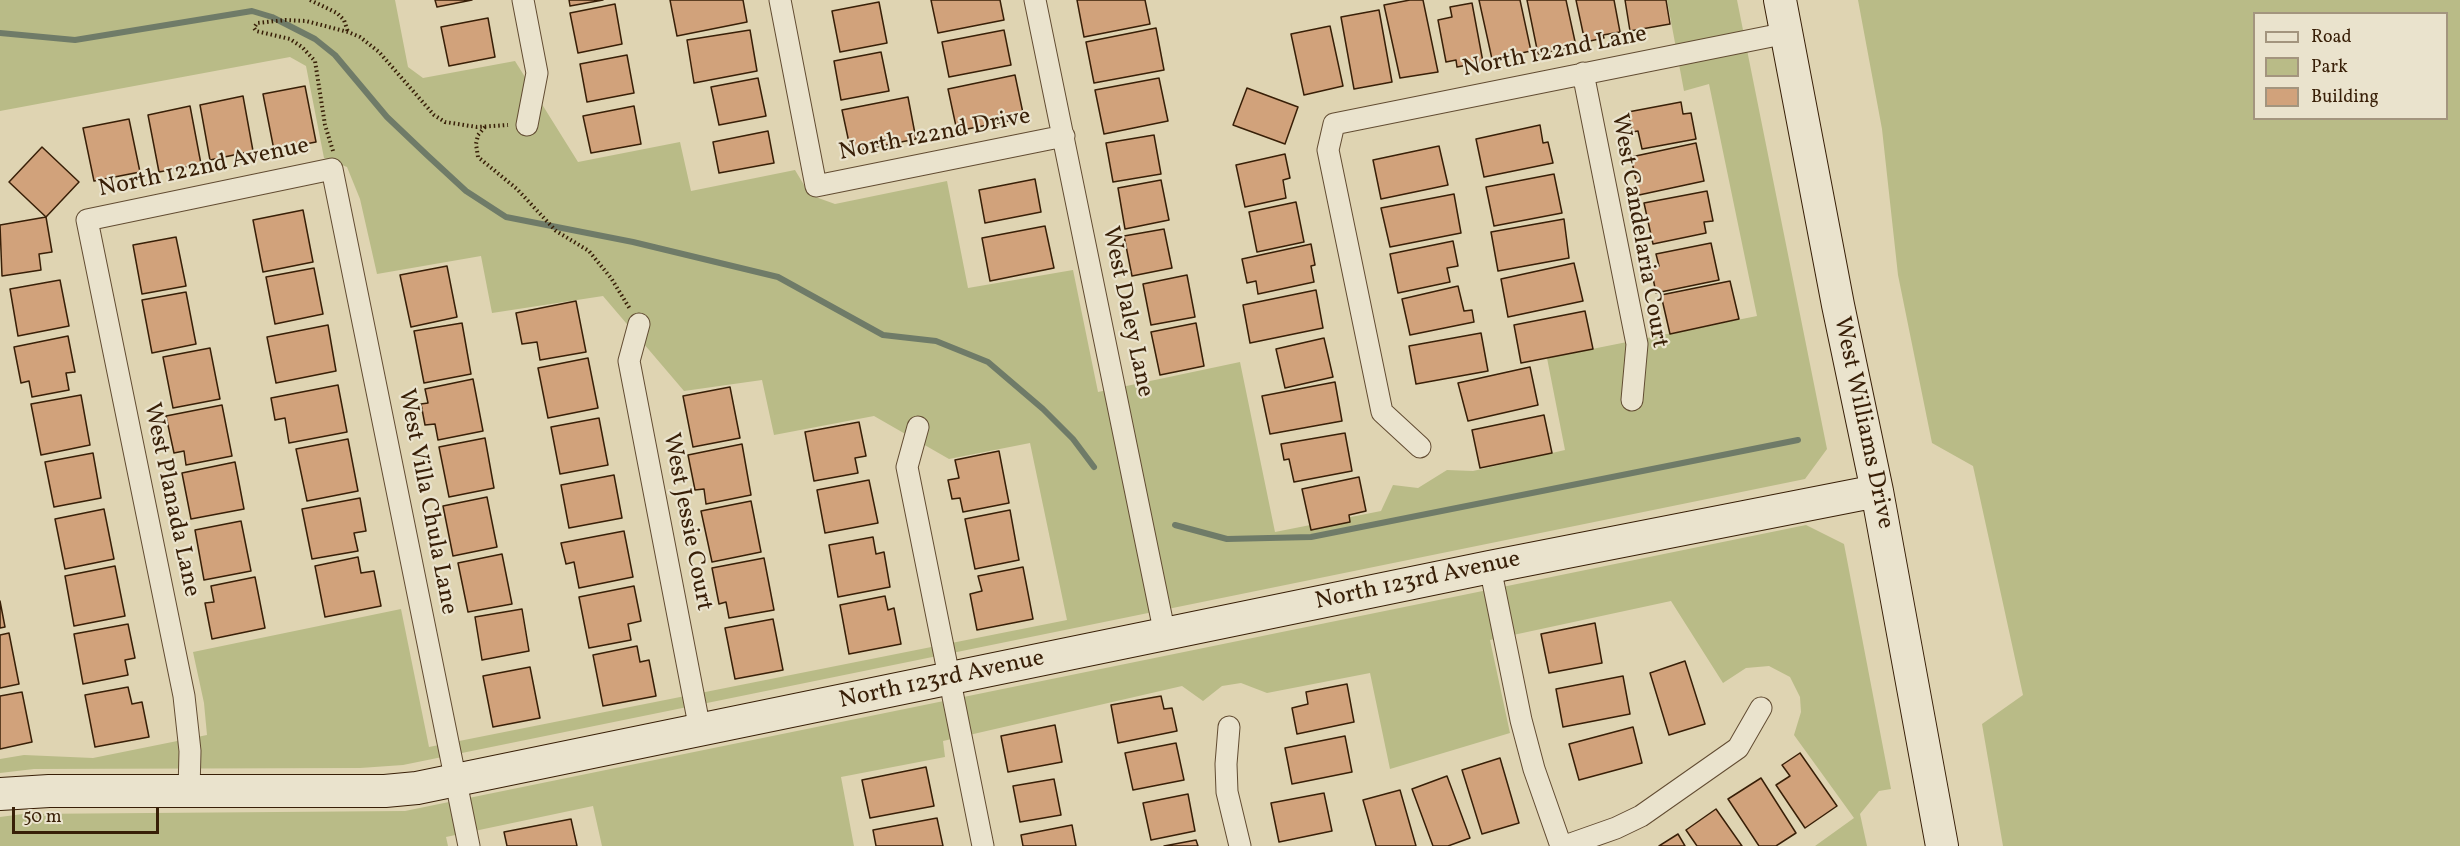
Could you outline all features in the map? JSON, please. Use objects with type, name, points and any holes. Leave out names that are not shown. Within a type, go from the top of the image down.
[{"type":"street","points":[[523,0],[537,73],[527,125]]},
{"type":"street","name":"North 122nd Drive","points":[[780,0],[816,186],[1064,136]]},
{"type":"street","name":"West Daley Lane","points":[[1035,0],[1165,635]]},
{"type":"street","name":"West Williams Drive","points":[[1780,0],[1838,305],[1877,491],[1942,846]]},
{"type":"street","name":"North 122nd Lane","points":[[1420,447],[1382,412],[1328,150],[1334,124],[1787,33]]},
{"type":"street","name":"West Candelaria Court","points":[[1583,73],[1637,344],[1632,399]]},
{"type":"street","name":"North 122nd Avenue","points":[[87,220],[332,169]]},
{"type":"street","name":"West Villa Chula Lane","points":[[332,169],[470,846]]},
{"type":"street","name":"West Planada Lane","points":[[87,220],[184,696],[190,751],[189,791]]},
{"type":"street","name":"West Jessie Court","points":[[639,324],[629,361],[700,730]]},
{"type":"street","points":[[918,427],[907,467],[983,846]]},
{"type":"street","name":"North 123rd Avenue","points":[[0,794],[49,791],[385,791],[456,781],[1490,567],[1877,491]]},
{"type":"street","points":[[1490,567],[1521,720],[1534,769],[1563,846],[1641,816],[1738,748],[1761,708]]},
{"type":"street","points":[[1228,727],[1227,792],[1240,846]]},
{"type":"path","points":[[310,0],[337,14],[344,20],[348,32]]},
{"type":"path","points":[[332,169],[334,154],[325,125],[315,61],[302,47],[290,39],[265,35],[254,28],[257,24],[266,21],[306,21],[360,37],[379,52],[434,115],[445,122],[457,125],[527,125]]},
{"type":"path","points":[[485,126],[478,135],[476,144],[478,157],[517,189],[556,231],[589,251],[617,287],[639,324]]},
{"type":"green space","points":[[0,0],[395,0],[408,67],[423,78],[515,61],[578,162],[680,142],[691,191],[795,170],[810,195],[835,204],[947,181],[968,288],[1073,270],[1098,392],[1240,362],[1275,532],[1381,511],[1393,485],[1418,488],[1447,470],[1473,471],[1565,450],[1547,358],[1757,316],[1709,84],[1684,91],[1667,0],[1737,0],[1827,449],[1805,479],[403,765],[360,768],[34,769],[0,773],[0,759],[24,755],[93,758],[207,735],[204,703],[193,652],[401,609],[429,747],[1067,620],[1030,443],[949,459],[874,416],[774,435],[762,380],[684,391],[603,296],[492,313],[481,256],[377,274],[360,199],[347,167],[324,158],[306,66],[290,57],[0,111]]},
{"type":"green space","points":[[1858,0],[2460,0],[2460,846],[2003,846],[1982,724],[2023,695],[1973,466],[1932,443],[1898,275],[1882,129]]},
{"type":"green space","points":[[1806,525],[1844,544],[1891,789],[1879,791],[1860,814],[1867,846],[1815,846],[1854,818],[1794,735],[1801,712],[1800,697],[1790,677],[1769,666],[1746,668],[1723,683],[1671,601],[1490,640],[1510,733],[1390,769],[1370,673],[1267,693],[1241,683],[1222,686],[1203,701],[1182,686],[943,741],[945,757],[841,777],[854,846],[602,846],[593,806],[446,837],[448,846],[0,846],[0,817],[23,814],[405,811]]},
{"type":"building","points":[[435,0],[472,0],[437,7]]},
{"type":"building","points":[[569,0],[603,0],[570,6]]},
{"type":"building","points":[[670,0],[743,0],[747,22],[677,36]]},
{"type":"building","points":[[931,0],[1000,0],[1004,20],[938,33]]},
{"type":"building","points":[[1077,0],[1145,0],[1150,24],[1084,37]]},
{"type":"building","points":[[1423,0],[1438,72],[1400,78],[1384,5]]},
{"type":"building","points":[[1479,0],[1520,0],[1531,51],[1492,59]]},
{"type":"building","points":[[1527,0],[1566,0],[1576,46],[1538,54]]},
{"type":"building","points":[[1576,0],[1614,0],[1620,32],[1585,42]]},
{"type":"building","points":[[1625,0],[1666,0],[1670,24],[1630,31]]},
{"type":"building","points":[[879,2],[887,43],[840,52],[832,11]]},
{"type":"building","points":[[1472,3],[1483,62],[1457,67],[1456,60],[1446,62],[1438,20],[1452,17],[1450,7]]},
{"type":"building","points":[[615,4],[622,44],[578,53],[570,13]]},
{"type":"building","points":[[1379,10],[1392,82],[1354,89],[1341,17]]},
{"type":"building","points":[[488,18],[495,57],[449,66],[441,27]]},
{"type":"building","points":[[1330,26],[1343,86],[1304,95],[1291,34]]},
{"type":"building","points":[[1156,28],[1164,70],[1094,83],[1086,42]]},
{"type":"building","points":[[750,30],[757,71],[694,83],[687,40]]},
{"type":"building","points":[[1004,30],[1011,65],[949,77],[942,42]]},
{"type":"building","points":[[881,52],[889,91],[841,100],[834,61]]},
{"type":"building","points":[[627,55],[634,93],[587,102],[580,64]]},
{"type":"building","points":[[1015,75],[1024,118],[957,131],[948,89]]},
{"type":"building","points":[[758,78],[766,116],[719,125],[711,87]]},
{"type":"building","points":[[1159,78],[1168,121],[1104,134],[1095,90]]},
{"type":"building","points":[[305,86],[316,142],[274,150],[263,94]]},
{"type":"building","points":[[1247,88],[1298,107],[1285,144],[1233,125]]},
{"type":"building","points":[[243,96],[253,151],[210,160],[200,105]]},
{"type":"building","points":[[908,97],[916,139],[851,152],[842,110]]},
{"type":"building","points":[[1681,102],[1683,114],[1691,113],[1696,139],[1642,149],[1638,131],[1632,132],[1628,112]]},
{"type":"building","points":[[190,106],[201,164],[159,172],[148,115]]},
{"type":"building","points":[[634,106],[641,144],[591,153],[583,116]]},
{"type":"building","points":[[129,119],[140,172],[94,181],[83,128]]},
{"type":"building","points":[[1540,125],[1543,143],[1548,142],[1553,163],[1484,177],[1476,139]]},
{"type":"building","points":[[768,131],[774,163],[719,173],[713,142]]},
{"type":"building","points":[[1154,135],[1161,174],[1113,182],[1106,143]]},
{"type":"building","points":[[1696,143],[1704,181],[1639,195],[1631,157]]},
{"type":"building","points":[[1439,146],[1448,185],[1381,199],[1373,160]]},
{"type":"building","points":[[42,147],[79,182],[46,217],[9,182]]},
{"type":"building","points":[[1285,154],[1290,178],[1283,180],[1286,198],[1245,207],[1236,165]]},
{"type":"building","points":[[1554,174],[1562,213],[1494,226],[1486,187]]},
{"type":"building","points":[[1035,179],[1041,212],[985,223],[979,190]]},
{"type":"building","points":[[1161,180],[1169,220],[1125,229],[1118,188]]},
{"type":"building","points":[[1707,191],[1713,221],[1704,222],[1706,233],[1653,244],[1644,203]]},
{"type":"building","points":[[1454,194],[1461,233],[1390,247],[1381,208]]},
{"type":"building","points":[[1296,202],[1304,242],[1257,252],[1249,212]]},
{"type":"building","points":[[303,210],[313,262],[263,272],[253,220]]},
{"type":"building","points":[[46,217],[52,252],[39,254],[41,270],[2,276],[0,225]]},
{"type":"building","points":[[1564,219],[1569,258],[1498,271],[1491,232]]},
{"type":"building","points":[[1045,226],[1054,268],[990,281],[982,238]]},
{"type":"building","points":[[1164,229],[1172,268],[1132,276],[1124,236]]},
{"type":"building","points":[[176,237],[186,286],[142,294],[133,245]]},
{"type":"building","points":[[1453,241],[1458,266],[1447,268],[1450,282],[1398,293],[1390,254]]},
{"type":"building","points":[[1711,243],[1719,280],[1656,293],[1651,268],[1659,266],[1656,254]]},
{"type":"building","points":[[1311,244],[1315,265],[1311,266],[1314,282],[1258,294],[1256,281],[1247,283],[1242,259]]},
{"type":"building","points":[[1574,263],[1583,301],[1508,317],[1501,279]]},
{"type":"building","points":[[447,266],[457,317],[411,327],[400,275]]},
{"type":"building","points":[[314,268],[323,314],[275,324],[266,277]]},
{"type":"building","points":[[1187,275],[1195,317],[1151,325],[1143,284]]},
{"type":"building","points":[[60,280],[69,326],[18,336],[10,289]]},
{"type":"building","points":[[1730,281],[1739,319],[1670,334],[1661,295]]},
{"type":"building","points":[[1458,286],[1464,311],[1472,310],[1474,322],[1410,335],[1402,299]]},
{"type":"building","points":[[1316,290],[1323,328],[1250,343],[1243,305]]},
{"type":"building","points":[[186,292],[196,344],[152,353],[142,300]]},
{"type":"building","points":[[576,301],[586,352],[540,360],[537,342],[522,344],[516,313]]},
{"type":"building","points":[[1585,311],[1593,349],[1521,363],[1514,325]]},
{"type":"building","points":[[462,323],[471,374],[424,383],[414,331]]},
{"type":"building","points":[[1196,323],[1204,366],[1160,375],[1151,332]]},
{"type":"building","points":[[328,325],[336,371],[276,383],[267,337]]},
{"type":"building","points":[[1481,333],[1488,371],[1416,384],[1409,346]]},
{"type":"building","points":[[68,336],[75,372],[66,373],[69,390],[32,397],[29,381],[21,383],[14,347]]},
{"type":"building","points":[[1324,338],[1333,377],[1285,388],[1276,349]]},
{"type":"building","points":[[210,348],[220,399],[173,408],[163,357]]},
{"type":"building","points":[[588,358],[598,408],[548,418],[538,368]]},
{"type":"building","points":[[1530,367],[1538,405],[1468,421],[1458,383]]},
{"type":"building","points":[[473,379],[483,431],[438,440],[435,424],[425,425],[421,404],[428,403],[425,389]]},
{"type":"building","points":[[1335,382],[1342,421],[1270,434],[1262,396]]},
{"type":"building","points":[[338,385],[347,432],[289,443],[285,418],[275,420],[271,398]]},
{"type":"building","points":[[730,387],[740,438],[693,447],[683,396]]},
{"type":"building","points":[[81,395],[90,445],[41,455],[31,404]]},
{"type":"building","points":[[222,405],[232,456],[186,465],[184,451],[174,453],[166,416]]},
{"type":"building","points":[[1544,415],[1552,453],[1480,468],[1472,430]]},
{"type":"building","points":[[599,418],[608,465],[560,474],[551,427]]},
{"type":"building","points":[[859,422],[866,456],[855,458],[858,473],[814,481],[805,432]]},
{"type":"building","points":[[1345,433],[1352,471],[1294,482],[1289,459],[1284,460],[1281,444]]},
{"type":"building","points":[[485,438],[494,488],[449,497],[439,447]]},
{"type":"building","points":[[348,439],[358,491],[307,501],[296,449]]},
{"type":"building","points":[[742,444],[751,495],[706,504],[704,489],[695,490],[688,455]]},
{"type":"building","points":[[999,451],[1009,503],[963,512],[960,498],[952,499],[948,480],[959,478],[955,460]]},
{"type":"building","points":[[93,453],[101,498],[54,507],[45,462]]},
{"type":"building","points":[[235,462],[244,509],[191,519],[182,473]]},
{"type":"building","points":[[614,475],[622,518],[569,528],[561,485]]},
{"type":"building","points":[[1359,477],[1366,511],[1349,515],[1350,522],[1311,530],[1302,489]]},
{"type":"building","points":[[869,480],[878,523],[825,533],[817,490]]},
{"type":"building","points":[[487,497],[497,547],[453,556],[443,506]]},
{"type":"building","points":[[360,498],[366,531],[354,533],[358,551],[312,559],[302,509]]},
{"type":"building","points":[[751,501],[761,552],[712,562],[701,511]]},
{"type":"building","points":[[104,509],[114,559],[65,569],[55,519]]},
{"type":"building","points":[[1010,510],[1019,560],[975,569],[965,519]]},
{"type":"building","points":[[241,521],[251,571],[204,580],[195,530]]},
{"type":"building","points":[[624,531],[633,577],[579,588],[574,562],[566,564],[561,543]]},
{"type":"building","points":[[873,537],[876,554],[884,552],[890,587],[838,597],[829,545]]},
{"type":"building","points":[[502,554],[512,604],[468,612],[458,563]]},
{"type":"building","points":[[358,557],[361,573],[374,571],[381,606],[325,617],[315,566]]},
{"type":"building","points":[[764,558],[774,610],[729,618],[726,602],[719,604],[712,568]]},
{"type":"building","points":[[115,566],[125,616],[74,626],[65,576]]},
{"type":"building","points":[[1023,567],[1033,619],[977,630],[970,594],[982,591],[978,576]]},
{"type":"building","points":[[255,577],[265,628],[212,639],[205,603],[214,602],[211,586]]},
{"type":"building","points":[[634,586],[641,621],[628,624],[631,640],[589,648],[579,597]]},
{"type":"building","points":[[885,596],[888,610],[894,608],[901,644],[849,654],[840,605]]},
{"type":"building","points":[[0,601],[5,627],[0,628]]},
{"type":"building","points":[[522,609],[529,651],[482,660],[475,617]]},
{"type":"building","points":[[773,619],[783,670],[735,679],[725,628]]},
{"type":"building","points":[[1595,623],[1602,663],[1549,673],[1541,634]]},
{"type":"building","points":[[128,624],[135,658],[125,660],[128,675],[83,684],[74,634]]},
{"type":"building","points":[[9,633],[19,684],[0,688],[0,635]]},
{"type":"building","points":[[637,646],[640,662],[649,660],[656,696],[603,706],[593,655]]},
{"type":"building","points":[[1685,661],[1705,724],[1669,735],[1650,673]]},
{"type":"building","points":[[530,667],[540,718],[493,727],[483,676]]},
{"type":"building","points":[[1623,676],[1630,714],[1563,727],[1556,689]]},
{"type":"building","points":[[1347,684],[1354,722],[1297,734],[1292,708],[1308,704],[1306,692]]},
{"type":"building","points":[[128,687],[132,704],[142,702],[149,737],[95,747],[85,695]]},
{"type":"building","points":[[22,692],[32,742],[0,749],[0,696]]},
{"type":"building","points":[[1161,696],[1164,709],[1172,708],[1177,731],[1118,743],[1111,705]]},
{"type":"building","points":[[1055,725],[1062,762],[1008,772],[1001,736]]},
{"type":"building","points":[[1633,727],[1642,763],[1579,780],[1569,744]]},
{"type":"building","points":[[1345,736],[1352,772],[1292,784],[1285,748]]},
{"type":"building","points":[[1176,743],[1184,780],[1133,790],[1125,753]]},
{"type":"building","points":[[1800,753],[1837,806],[1805,828],[1776,785],[1790,776],[1782,765]]},
{"type":"building","points":[[1500,758],[1519,823],[1482,834],[1462,770]]},
{"type":"building","points":[[926,767],[934,806],[870,818],[862,780]]},
{"type":"building","points":[[1447,776],[1470,838],[1448,846],[1433,846],[1412,789]]},
{"type":"building","points":[[1761,778],[1796,833],[1776,846],[1759,846],[1728,799]]},
{"type":"building","points":[[1054,779],[1061,815],[1020,822],[1013,786]]},
{"type":"building","points":[[1400,790],[1416,846],[1376,846],[1363,800]]},
{"type":"building","points":[[1324,793],[1332,831],[1279,842],[1271,803]]},
{"type":"building","points":[[1188,794],[1195,831],[1151,840],[1143,803]]},
{"type":"building","points":[[1716,809],[1742,846],[1697,846],[1686,830]]},
{"type":"building","points":[[937,818],[943,846],[876,846],[873,830]]},
{"type":"building","points":[[571,819],[577,846],[507,846],[504,832]]},
{"type":"building","points":[[1072,825],[1076,846],[1023,846],[1021,835]]},
{"type":"building","points":[[1678,834],[1685,846],[1659,846]]},
{"type":"building","points":[[1196,840],[1198,846],[1164,846]]},
{"type":"waterway","points":[[0,33],[75,40],[252,11],[272,17],[315,39],[335,55],[387,117],[427,155],[466,191],[506,217],[633,242],[778,277],[883,335],[936,341],[988,362],[1043,409],[1073,439],[1094,467]]},
{"type":"waterway","points":[[1175,525],[1227,539],[1311,537],[1798,440]]}]
